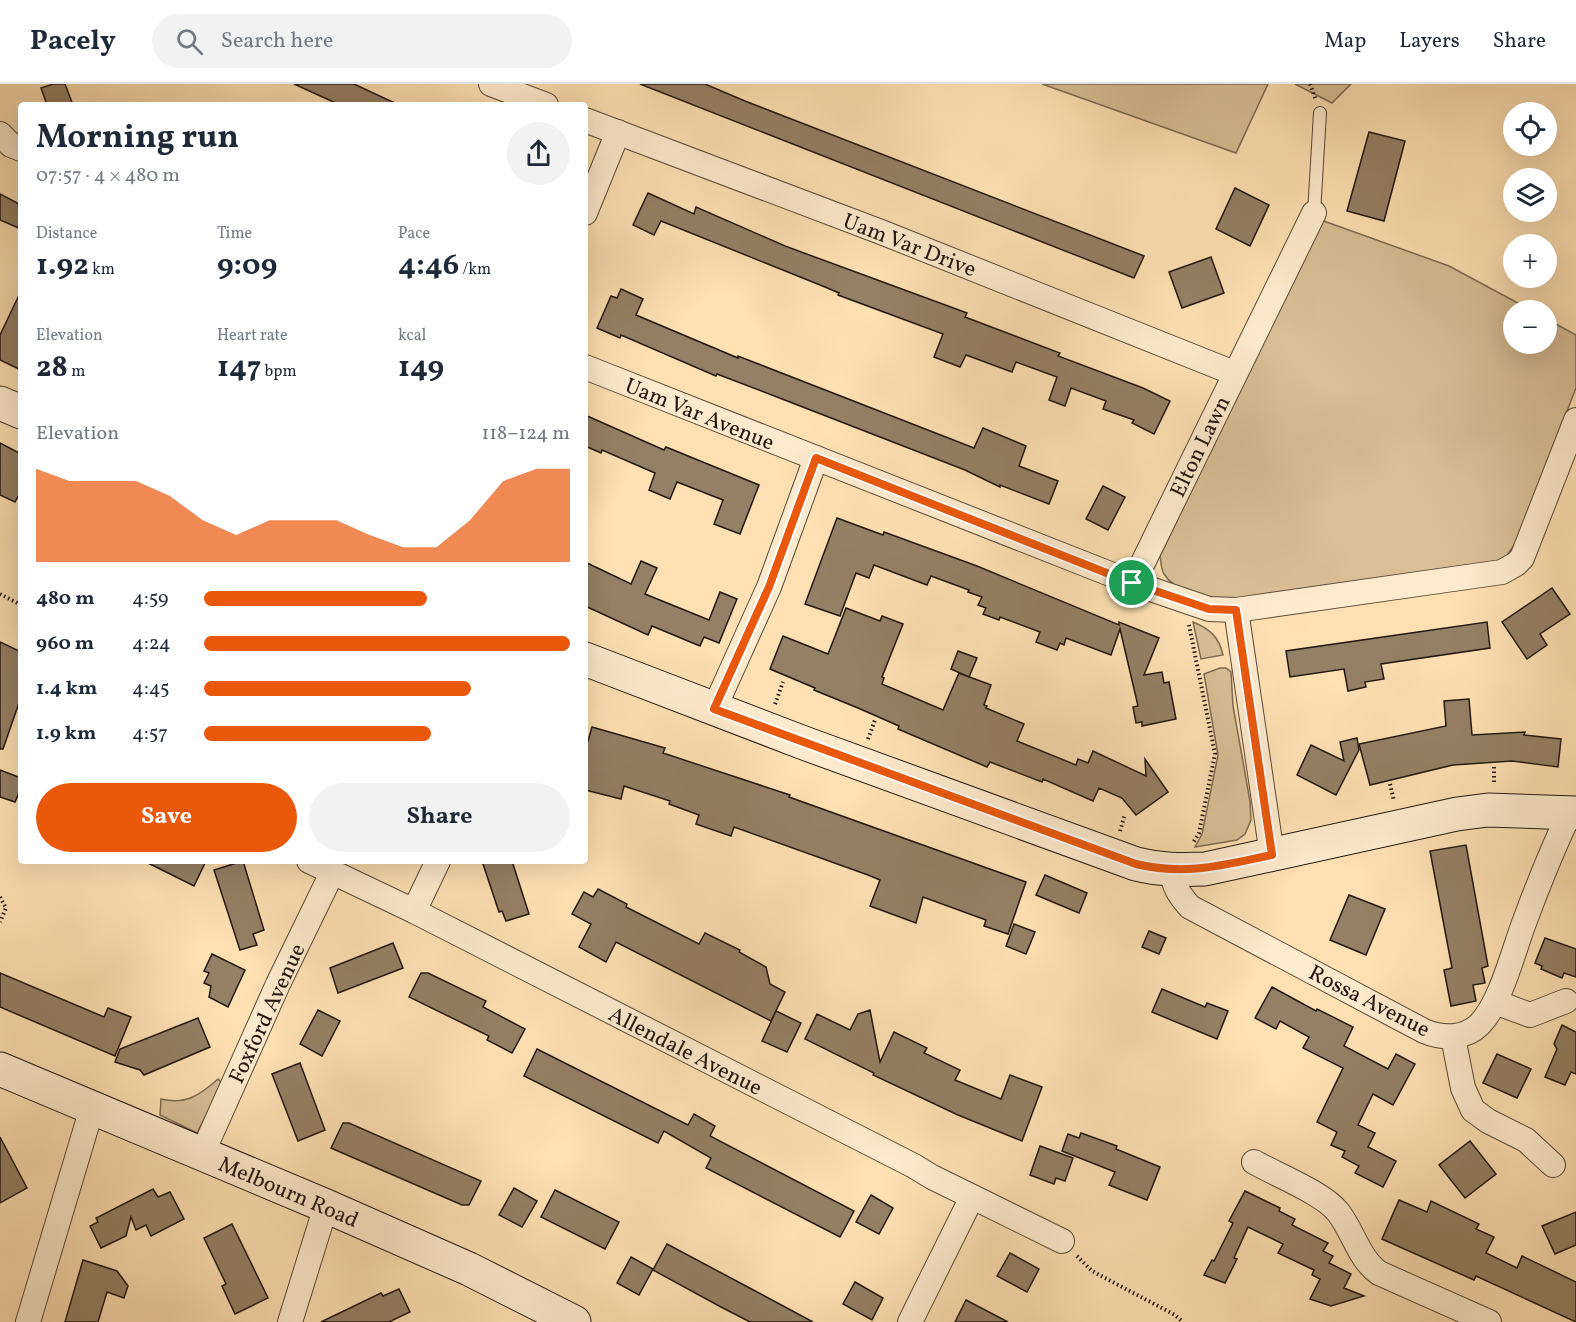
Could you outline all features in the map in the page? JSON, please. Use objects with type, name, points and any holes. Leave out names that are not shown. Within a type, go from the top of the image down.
[{"type":"street","points":[[493,84],[538,102]]},
{"type":"street","name":"Uam Var Drive","points":[[588,121],[881,232],[1234,374]]},
{"type":"street","points":[[588,206],[618,132]]},
{"type":"street","points":[[0,134],[18,148]]},
{"type":"street","name":"Elton Lawn","points":[[1132,583],[1314,213]]},
{"type":"street","name":"Uam Var Avenue","points":[[588,368],[1132,583]]},
{"type":"street","points":[[0,403],[18,410]]},
{"type":"street","points":[[1132,583],[1209,609],[1236,610],[1493,574],[1509,569],[1522,558],[1576,420]]},
{"type":"street","points":[[714,709],[772,578],[816,458]]},
{"type":"street","points":[[1236,610],[1272,855]]},
{"type":"street","name":"Rossa Avenue","points":[[588,660],[714,709],[1136,864],[1181,858],[1205,869],[1457,814],[1488,810],[1573,812],[1527,894],[1495,1002],[1479,1025],[1453,1037],[1433,1034],[1404,1021],[1190,907],[1176,890],[1172,879],[1181,858]]},
{"type":"street","name":"Allendale Avenue","points":[[315,864],[414,911],[1062,1241]]},
{"type":"street","points":[[414,911],[437,864]]},
{"type":"street","name":"Foxford Avenue","points":[[202,1154],[278,984],[332,873]]},
{"type":"street","points":[[1495,1002],[1530,1015],[1566,1001]]},
{"type":"street","points":[[1453,1037],[1463,1088],[1473,1110],[1488,1121],[1526,1140],[1553,1165]]},
{"type":"street","name":"Melbourn Road","points":[[0,1069],[326,1206],[468,1269],[574,1322]]},
{"type":"street","points":[[28,1322],[92,1108]]},
{"type":"street","points":[[1254,1162],[1327,1201],[1340,1215],[1369,1265],[1379,1273],[1457,1316],[1489,1322]]},
{"type":"street","points":[[910,1322],[972,1197]]},
{"type":"street","points":[[291,1322],[326,1206]]},
{"type":"lane","points":[[1314,213],[1320,113]]},
{"type":"path","points":[[0,594],[18,603]]},
{"type":"path","points":[[1181,858],[1199,833],[1215,754],[1188,618]]},
{"type":"path","points":[[771,714],[783,682]]},
{"type":"path","points":[[864,748],[875,720]]},
{"type":"path","points":[[1494,767],[1494,793]]},
{"type":"path","points":[[1390,784],[1396,810]]},
{"type":"path","points":[[0,897],[6,908],[0,922]]},
{"type":"path","points":[[1062,1241],[1092,1271],[1175,1315],[1183,1322]]},
{"type":"shaded area","points":[[1042,84],[1268,84],[1236,153]]},
{"type":"shaded area","points":[[1295,84],[1351,84],[1332,103]]},
{"type":"shaded area","points":[[1321,220],[1449,266],[1512,300],[1503,300],[1503,354],[1557,354],[1557,325],[1576,335],[1576,388],[1516,542],[1504,560],[1243,601],[1212,598],[1179,587],[1164,574],[1160,556]]},
{"type":"shaded area","points":[[1193,622],[1213,634],[1223,655],[1201,659]]},
{"type":"shaded area","points":[[1226,668],[1231,672],[1233,706],[1250,801],[1251,820],[1245,834],[1237,840],[1195,847],[1202,834],[1218,755],[1204,674]]},
{"type":"shaded area","points":[[218,1079],[222,1083],[197,1133],[160,1115],[161,1099],[185,1100],[205,1090]]},
{"type":"building","points":[[53,84],[65,84],[72,102],[46,102],[41,88]]},
{"type":"building","points":[[294,84],[354,84],[393,102],[333,102]]},
{"type":"building","points":[[640,84],[705,84],[1144,256],[1134,278]]},
{"type":"building","points":[[1369,132],[1405,141],[1384,221],[1347,211]]},
{"type":"building","points":[[1235,188],[1269,205],[1250,246],[1216,229]]},
{"type":"building","points":[[648,193],[694,214],[696,207],[785,246],[967,313],[965,317],[1060,353],[1058,356],[1143,388],[1170,401],[1154,434],[1132,423],[1134,420],[1103,409],[1106,401],[1071,388],[1065,406],[1049,400],[1057,377],[1016,362],[1012,372],[966,355],[960,367],[934,357],[943,334],[838,295],[839,293],[825,287],[661,221],[654,235],[633,225]]},
{"type":"building","points":[[0,194],[18,203],[18,228],[0,220]]},
{"type":"building","points":[[1211,257],[1224,293],[1182,308],[1169,272]]},
{"type":"building","points":[[621,289],[643,299],[636,315],[738,358],[738,356],[974,448],[983,428],[1026,446],[1019,466],[1058,481],[1049,504],[1000,485],[1000,487],[965,470],[777,397],[717,374],[716,376],[621,335],[620,338],[597,328],[611,296],[617,298]]},
{"type":"building","points":[[18,297],[18,369],[0,360],[0,335]]},
{"type":"building","points":[[588,416],[664,450],[666,447],[759,485],[740,534],[714,524],[723,500],[677,482],[670,499],[649,490],[655,473],[602,450],[601,453],[588,447]]},
{"type":"building","points":[[0,443],[18,452],[18,496],[15,502],[0,495]]},
{"type":"building","points":[[1103,486],[1125,497],[1108,530],[1086,519]]},
{"type":"building","points":[[837,518],[883,535],[884,532],[977,566],[1119,625],[1119,622],[1159,638],[1144,675],[1162,672],[1164,683],[1169,682],[1176,719],[1142,726],[1142,722],[1136,723],[1133,707],[1138,706],[1120,629],[1111,655],[1066,638],[1064,645],[1060,643],[1057,650],[1036,642],[1040,632],[1000,617],[999,620],[983,614],[986,608],[978,605],[982,597],[968,592],[969,590],[931,576],[927,585],[874,565],[869,578],[856,573],[840,616],[805,604]]},
{"type":"building","points":[[641,561],[657,568],[645,594],[709,620],[720,592],[737,599],[719,643],[704,637],[700,646],[652,626],[648,635],[588,607],[588,563],[631,584]]},
{"type":"building","points":[[1552,588],[1570,614],[1540,634],[1547,645],[1527,659],[1502,622]]},
{"type":"building","points":[[846,608],[880,621],[882,616],[903,624],[882,677],[884,678],[882,684],[943,710],[959,673],[991,685],[984,705],[987,706],[986,708],[1024,724],[1017,741],[1076,765],[1078,759],[1088,763],[1093,751],[1146,776],[1145,759],[1168,792],[1136,815],[1122,798],[1099,788],[1093,801],[1043,779],[1042,782],[990,762],[987,767],[898,729],[899,726],[770,669],[783,636],[828,654]]},
{"type":"building","points":[[1487,622],[1490,648],[1381,664],[1384,679],[1365,682],[1366,687],[1348,691],[1344,669],[1290,677],[1286,651]]},
{"type":"building","points":[[0,642],[18,651],[18,706],[3,749],[0,749]]},
{"type":"building","points":[[958,651],[977,658],[969,677],[951,669]]},
{"type":"building","points":[[1469,699],[1472,735],[1525,732],[1524,735],[1561,739],[1558,767],[1512,761],[1453,765],[1370,785],[1359,744],[1446,726],[1444,701]]},
{"type":"building","points":[[592,727],[665,748],[663,753],[790,795],[789,797],[1026,882],[1008,934],[984,926],[986,920],[923,897],[916,923],[870,906],[880,880],[868,875],[734,827],[731,836],[696,824],[699,815],[669,804],[670,801],[624,786],[621,799],[588,791],[588,741]]},
{"type":"building","points":[[1357,738],[1359,750],[1336,795],[1297,775],[1311,745],[1344,761],[1340,742]]},
{"type":"building","points":[[0,770],[18,777],[18,795],[15,802],[0,797]]},
{"type":"building","points":[[1466,845],[1488,966],[1482,968],[1485,983],[1473,985],[1476,1001],[1451,1006],[1444,970],[1452,968],[1430,851]]},
{"type":"building","points":[[150,864],[205,864],[194,886]]},
{"type":"building","points":[[233,864],[244,864],[264,930],[253,934],[257,945],[240,950],[214,870]]},
{"type":"building","points":[[483,864],[513,864],[529,914],[506,921],[502,911],[499,912]]},
{"type":"building","points":[[1045,875],[1087,893],[1079,913],[1036,895]]},
{"type":"building","points":[[598,889],[627,904],[626,907],[699,944],[705,933],[740,950],[739,952],[766,967],[770,984],[785,992],[771,1021],[616,942],[606,962],[579,947],[591,924],[572,914],[584,892],[593,897]]},
{"type":"building","points":[[1349,895],[1385,909],[1366,955],[1330,940]]},
{"type":"building","points":[[1014,924],[1035,932],[1026,954],[1006,946]]},
{"type":"building","points":[[1149,931],[1166,938],[1159,954],[1142,947]]},
{"type":"building","points":[[1545,938],[1576,949],[1576,977],[1564,973],[1562,978],[1541,969],[1542,966],[1535,963]]},
{"type":"building","points":[[393,943],[403,968],[338,993],[330,968]]},
{"type":"building","points":[[212,954],[245,970],[228,1007],[209,997],[211,986],[204,983],[209,973],[204,971]]},
{"type":"building","points":[[0,973],[104,1017],[108,1008],[131,1017],[115,1056],[0,1007]]},
{"type":"building","points":[[421,973],[428,973],[486,1001],[483,1007],[525,1029],[512,1053],[487,1040],[489,1036],[409,997]]},
{"type":"building","points":[[1272,987],[1316,1011],[1317,1009],[1353,1027],[1344,1046],[1388,1069],[1396,1054],[1415,1064],[1393,1105],[1373,1094],[1358,1125],[1375,1133],[1368,1147],[1396,1161],[1383,1187],[1355,1173],[1359,1166],[1342,1157],[1345,1151],[1331,1145],[1337,1132],[1317,1122],[1343,1068],[1303,1048],[1309,1037],[1280,1021],[1276,1029],[1255,1018]]},
{"type":"building","points":[[1162,989],[1205,1007],[1207,1003],[1228,1011],[1217,1039],[1152,1012]]},
{"type":"building","points":[[318,1010],[340,1021],[322,1056],[300,1044]]},
{"type":"building","points":[[870,1010],[880,1062],[894,1032],[927,1048],[924,1053],[960,1070],[955,1080],[1001,1099],[1010,1075],[1042,1087],[1022,1141],[958,1115],[873,1075],[874,1073],[805,1039],[817,1014],[850,1030],[858,1014]]},
{"type":"building","points":[[776,1011],[801,1023],[787,1052],[762,1041]]},
{"type":"building","points":[[198,1018],[210,1047],[144,1075],[140,1070],[115,1062],[120,1049]]},
{"type":"building","points":[[1562,1025],[1576,1032],[1576,1074],[1571,1072],[1565,1085],[1545,1077],[1557,1049],[1554,1044]]},
{"type":"building","points":[[537,1049],[688,1125],[694,1114],[715,1126],[710,1136],[854,1211],[840,1237],[706,1168],[711,1158],[664,1131],[658,1143],[524,1076]]},
{"type":"building","points":[[1497,1054],[1531,1069],[1517,1098],[1483,1083]]},
{"type":"building","points":[[300,1063],[325,1130],[298,1141],[272,1074]]},
{"type":"building","points":[[343,1123],[349,1123],[481,1181],[469,1205],[462,1205],[331,1148]]},
{"type":"building","points":[[1081,1133],[1117,1146],[1116,1149],[1160,1167],[1147,1200],[1109,1185],[1115,1172],[1062,1151],[1068,1134],[1079,1138]]},
{"type":"building","points":[[0,1137],[27,1188],[0,1203]]},
{"type":"building","points":[[1470,1141],[1496,1174],[1465,1198],[1439,1165]]},
{"type":"building","points":[[1040,1146],[1073,1158],[1065,1181],[1056,1178],[1054,1184],[1030,1175]]},
{"type":"building","points":[[514,1188],[537,1201],[522,1227],[499,1215]]},
{"type":"building","points":[[153,1189],[158,1197],[170,1192],[184,1219],[151,1236],[146,1225],[136,1230],[131,1217],[126,1236],[101,1248],[90,1226],[98,1222],[96,1218]]},
{"type":"building","points":[[555,1190],[619,1222],[605,1249],[541,1217]]},
{"type":"building","points":[[1245,1191],[1280,1208],[1279,1211],[1295,1219],[1292,1225],[1328,1243],[1323,1251],[1333,1256],[1329,1263],[1351,1274],[1344,1288],[1364,1296],[1331,1306],[1310,1299],[1320,1279],[1312,1275],[1314,1270],[1278,1253],[1283,1244],[1248,1227],[1234,1258],[1237,1259],[1225,1283],[1204,1275],[1212,1260],[1214,1261],[1233,1223],[1229,1221]]},
{"type":"building","points":[[871,1195],[893,1208],[879,1234],[856,1222]]},
{"type":"building","points":[[1399,1200],[1427,1212],[1431,1201],[1479,1224],[1476,1229],[1494,1237],[1486,1253],[1517,1268],[1522,1256],[1576,1282],[1576,1322],[1476,1276],[1474,1280],[1382,1239]]},
{"type":"building","points":[[1576,1212],[1576,1245],[1555,1254],[1542,1226]]},
{"type":"building","points":[[232,1224],[268,1298],[235,1314],[222,1286],[226,1284],[204,1238]]},
{"type":"building","points":[[667,1244],[813,1322],[750,1322],[721,1307],[653,1270]]},
{"type":"building","points":[[1010,1253],[1039,1269],[1027,1292],[997,1276]]},
{"type":"building","points":[[631,1257],[653,1269],[639,1295],[617,1283]]},
{"type":"building","points":[[83,1260],[117,1271],[128,1286],[124,1298],[107,1292],[98,1322],[65,1322]]},
{"type":"building","points":[[855,1282],[883,1298],[872,1320],[843,1304]]},
{"type":"building","points":[[399,1289],[410,1312],[389,1322],[321,1322],[381,1293],[383,1296]]},
{"type":"building","points":[[966,1300],[1008,1322],[955,1322]]},
{"type":"route","points":[[816,458],[1132,583],[1209,609],[1236,610],[1272,855],[1205,869],[1172,870],[1136,864],[714,709],[769,587],[816,458]]}]
